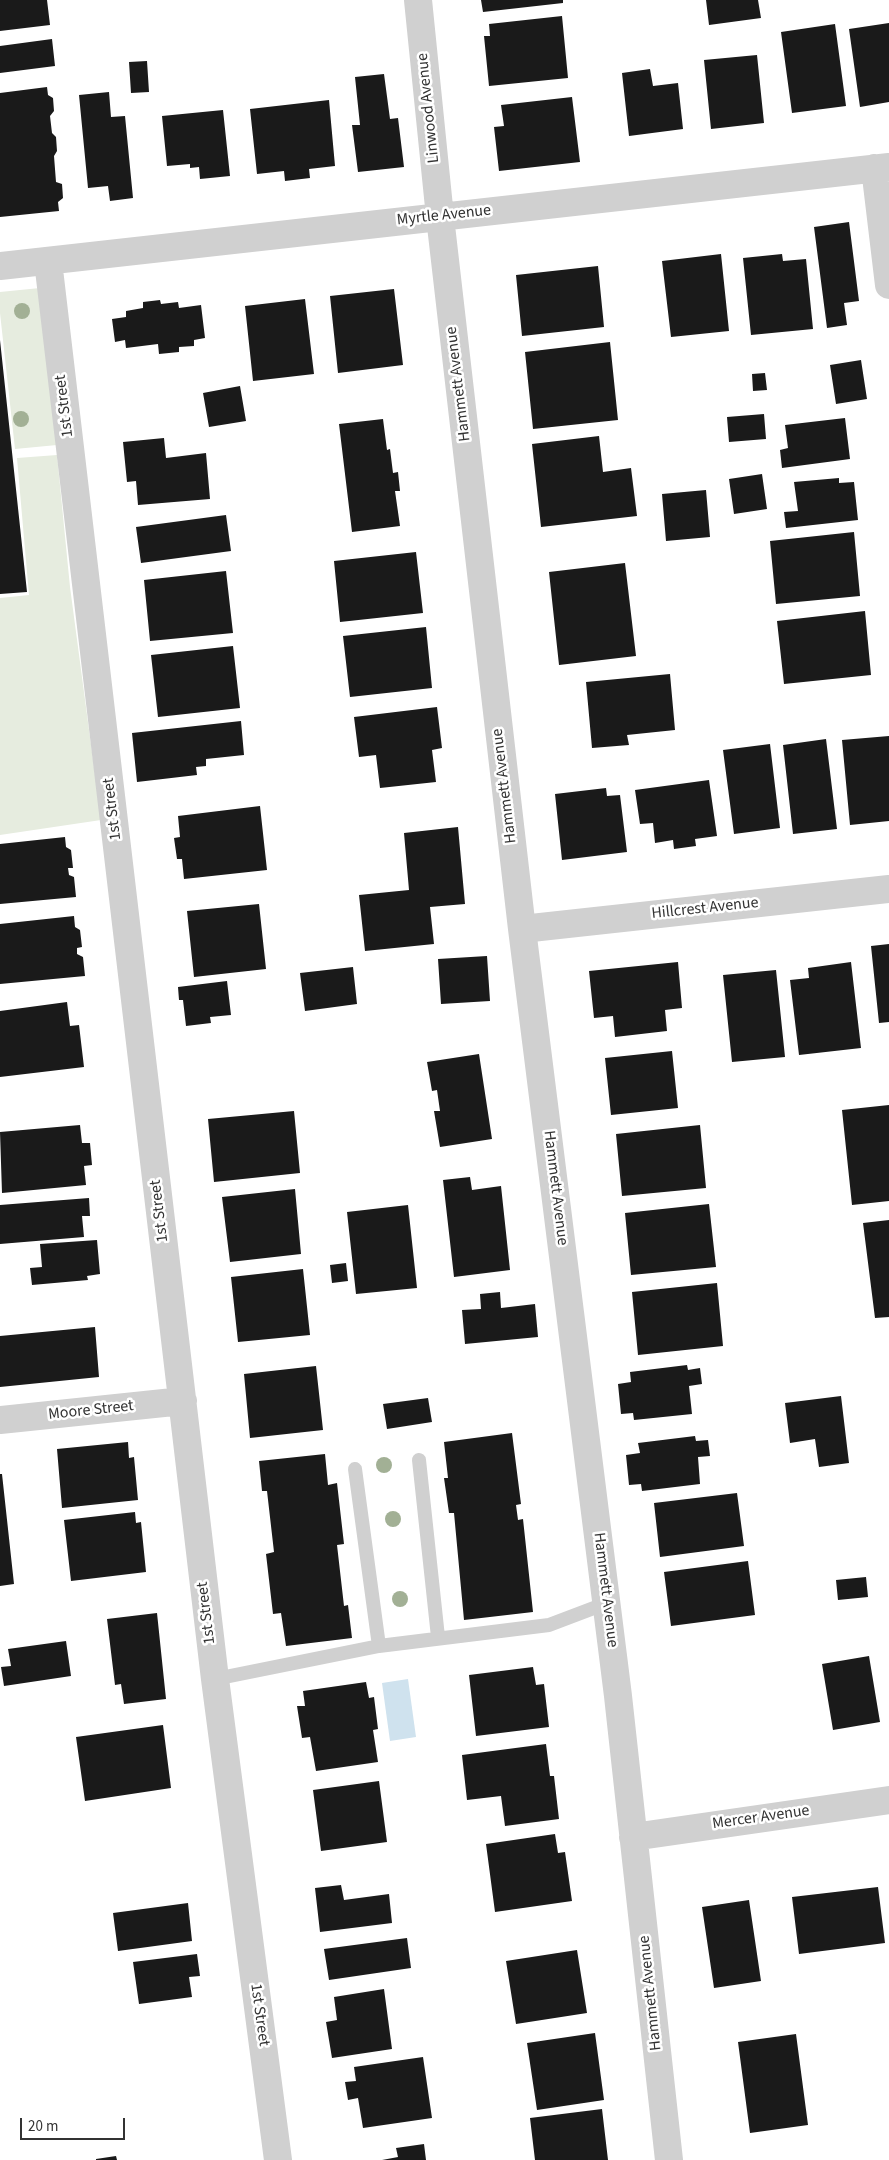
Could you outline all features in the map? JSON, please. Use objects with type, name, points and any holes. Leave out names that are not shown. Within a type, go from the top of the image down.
[{"type":"street","name":"Linwood Avenue","points":[[418,0],[440,217]]},
{"type":"street","name":"Myrtle Avenue","points":[[0,266],[882,168]]},
{"type":"street","points":[[882,168],[889,285]]},
{"type":"street","name":"Hammett Avenue","points":[[440,217],[522,929],[607,1603],[669,2160]]},
{"type":"street","name":"1st Street","points":[[48,261],[215,1678],[278,2160]]},
{"type":"street","name":"Hillcrest Avenue","points":[[522,929],[889,889]]},
{"type":"street","name":"Moore Street","points":[[0,1420],[182,1401]]},
{"type":"street","name":"Mercer Avenue","points":[[633,1836],[889,1800]]},
{"type":"lane","points":[[419,1460],[438,1637]]},
{"type":"lane","points":[[355,1469],[379,1646]]},
{"type":"lane","points":[[215,1678],[379,1646],[438,1637],[549,1625],[607,1603]]},
{"type":"shaded area","points":[[40,288],[57,445],[15,449],[0,313],[0,292]]},
{"type":"shaded area","points":[[57,455],[70,587],[101,820],[0,835],[0,598],[29,595],[17,458]]},
{"type":"water","points":[[408,1679],[416,1737],[390,1741],[382,1683]]},
{"type":"building","points":[[0,0],[47,0],[50,25],[0,31]]},
{"type":"building","points":[[481,0],[563,0],[563,3],[483,12]]},
{"type":"building","points":[[706,0],[758,0],[761,18],[709,25]]},
{"type":"building","points":[[562,16],[568,78],[489,86],[484,36],[490,36],[489,24]]},
{"type":"building","points":[[889,23],[889,102],[860,107],[849,29]]},
{"type":"building","points":[[835,24],[846,106],[792,113],[781,32]]},
{"type":"building","points":[[52,39],[55,66],[0,73],[0,46]]},
{"type":"building","points":[[757,55],[764,123],[711,129],[704,60]]},
{"type":"building","points":[[147,61],[149,92],[131,93],[129,62]]},
{"type":"building","points":[[650,69],[653,86],[678,83],[683,129],[629,136],[622,73]]},
{"type":"building","points":[[384,74],[390,119],[398,118],[404,167],[358,172],[352,125],[360,125],[355,77]]},
{"type":"building","points":[[47,87],[48,95],[53,98],[54,111],[50,116],[52,133],[56,137],[57,151],[54,156],[56,182],[62,184],[63,198],[58,202],[59,211],[0,217],[0,93]]},
{"type":"building","points":[[109,92],[111,117],[125,116],[133,198],[110,201],[108,186],[88,188],[79,95]]},
{"type":"building","points":[[572,97],[580,162],[499,171],[494,127],[504,126],[501,105]]},
{"type":"building","points":[[329,100],[335,166],[309,169],[310,178],[285,181],[284,171],[257,174],[250,109]]},
{"type":"building","points":[[223,110],[230,176],[200,179],[199,167],[190,168],[190,164],[167,166],[162,116]]},
{"type":"building","points":[[849,222],[859,301],[844,303],[847,325],[827,328],[814,227]]},
{"type":"building","points":[[721,254],[729,331],[671,337],[662,261]]},
{"type":"building","points":[[782,254],[783,261],[806,259],[813,329],[751,335],[743,258]]},
{"type":"building","points":[[598,266],[604,327],[522,336],[516,275]]},
{"type":"building","points":[[394,289],[403,365],[338,373],[330,296]]},
{"type":"building","points":[[305,299],[314,374],[253,381],[245,306]]},
{"type":"building","points":[[160,300],[161,304],[178,302],[179,308],[201,305],[205,338],[194,340],[194,346],[179,347],[179,352],[159,354],[158,344],[126,348],[125,340],[115,342],[112,319],[126,317],[126,311],[143,308],[143,302]]},
{"type":"building","points":[[0,340],[27,592],[0,594]]},
{"type":"building","points":[[610,342],[618,420],[533,429],[525,352]]},
{"type":"building","points":[[861,360],[867,399],[836,404],[830,365]]},
{"type":"building","points":[[765,373],[767,390],[753,391],[752,374]]},
{"type":"building","points":[[240,386],[246,421],[209,427],[203,393]]},
{"type":"building","points":[[764,414],[766,439],[729,442],[727,417]]},
{"type":"building","points":[[845,418],[850,459],[782,468],[780,450],[788,448],[785,425]]},
{"type":"building","points":[[383,419],[387,450],[390,449],[393,473],[398,472],[400,491],[395,491],[400,526],[352,532],[339,424]]},
{"type":"building","points":[[599,436],[603,472],[631,468],[637,516],[541,527],[532,444]]},
{"type":"building","points":[[164,438],[166,458],[206,453],[210,499],[138,505],[136,481],[127,482],[123,442]]},
{"type":"building","points":[[762,474],[767,509],[734,514],[729,479]]},
{"type":"building","points":[[839,478],[839,483],[854,482],[858,520],[786,528],[784,512],[798,511],[794,482]]},
{"type":"building","points":[[706,490],[710,537],[666,541],[662,494]]},
{"type":"building","points":[[226,515],[231,551],[141,563],[136,527]]},
{"type":"building","points":[[854,532],[860,596],[776,604],[770,541]]},
{"type":"building","points":[[416,552],[423,613],[340,622],[334,561]]},
{"type":"building","points":[[625,563],[636,656],[559,665],[549,572]]},
{"type":"building","points":[[226,571],[233,633],[150,641],[144,580]]},
{"type":"building","points":[[865,611],[871,675],[784,684],[777,621]]},
{"type":"building","points":[[426,627],[432,688],[350,697],[343,636]]},
{"type":"building","points":[[233,646],[240,708],[158,717],[151,655]]},
{"type":"building","points":[[670,674],[675,730],[627,735],[629,745],[592,748],[586,682]]},
{"type":"building","points":[[437,707],[442,748],[432,750],[436,782],[380,788],[376,755],[359,757],[354,717]]},
{"type":"building","points":[[241,721],[244,755],[206,759],[206,766],[196,767],[197,775],[137,782],[132,733]]},
{"type":"building","points":[[889,736],[889,821],[850,825],[842,740]]},
{"type":"building","points":[[826,739],[837,829],[793,834],[783,745]]},
{"type":"building","points":[[770,744],[780,828],[734,834],[723,750]]},
{"type":"building","points":[[709,780],[717,836],[695,839],[696,846],[674,849],[673,840],[655,843],[653,823],[640,824],[635,790]]},
{"type":"building","points":[[606,788],[607,796],[620,795],[627,852],[562,860],[555,794]]},
{"type":"building","points":[[260,806],[267,870],[184,879],[182,859],[177,859],[174,838],[180,837],[178,816]]},
{"type":"building","points":[[458,827],[465,904],[430,907],[434,944],[365,951],[359,895],[409,890],[404,833]]},
{"type":"building","points":[[65,837],[66,847],[71,850],[73,868],[68,868],[69,875],[74,877],[76,897],[0,904],[0,844]]},
{"type":"building","points":[[259,904],[266,969],[194,977],[187,911]]},
{"type":"building","points":[[74,916],[75,927],[80,930],[82,947],[77,948],[77,954],[83,957],[85,976],[0,984],[0,924]]},
{"type":"building","points":[[889,944],[889,1022],[879,1023],[871,946]]},
{"type":"building","points":[[487,956],[490,1001],[441,1004],[438,959]]},
{"type":"building","points":[[678,962],[682,1008],[665,1010],[667,1031],[615,1037],[613,1016],[594,1018],[589,971]]},
{"type":"building","points":[[851,962],[861,1048],[799,1055],[790,980],[809,978],[808,968]]},
{"type":"building","points":[[353,967],[357,1004],[305,1011],[300,973]]},
{"type":"building","points":[[776,970],[785,1057],[732,1062],[723,975]]},
{"type":"building","points":[[227,981],[231,1015],[210,1017],[211,1023],[186,1026],[183,1000],[179,1000],[178,987]]},
{"type":"building","points":[[67,1002],[70,1026],[79,1025],[84,1067],[0,1077],[0,1011]]},
{"type":"building","points":[[672,1051],[678,1108],[611,1115],[605,1058]]},
{"type":"building","points":[[479,1054],[492,1139],[440,1147],[434,1111],[440,1111],[437,1090],[432,1091],[427,1062]]},
{"type":"building","points":[[889,1105],[889,1201],[852,1205],[842,1110]]},
{"type":"building","points":[[294,1111],[300,1173],[214,1182],[208,1119]]},
{"type":"building","points":[[80,1125],[82,1143],[90,1143],[92,1165],[84,1166],[86,1185],[2,1193],[0,1132]]},
{"type":"building","points":[[700,1125],[706,1188],[622,1196],[616,1134]]},
{"type":"building","points":[[470,1177],[472,1190],[501,1186],[510,1270],[454,1277],[443,1180]]},
{"type":"building","points":[[295,1189],[301,1254],[230,1262],[222,1197]]},
{"type":"building","points":[[89,1198],[90,1216],[82,1216],[84,1237],[0,1244],[0,1205]]},
{"type":"building","points":[[709,1204],[716,1267],[631,1275],[625,1213]]},
{"type":"building","points":[[408,1205],[417,1288],[356,1294],[347,1212]]},
{"type":"building","points":[[889,1220],[889,1317],[875,1318],[863,1223]]},
{"type":"building","points":[[97,1240],[100,1274],[87,1276],[88,1280],[32,1285],[30,1268],[42,1267],[40,1244]]},
{"type":"building","points":[[346,1263],[348,1281],[332,1283],[330,1265]]},
{"type":"building","points":[[303,1269],[310,1335],[238,1342],[231,1277]]},
{"type":"building","points":[[717,1283],[723,1346],[638,1355],[632,1292]]},
{"type":"building","points":[[500,1292],[501,1308],[535,1304],[538,1337],[465,1344],[462,1310],[481,1309],[480,1294]]},
{"type":"building","points":[[95,1327],[99,1377],[0,1387],[0,1336]]},
{"type":"building","points":[[687,1365],[688,1370],[700,1368],[702,1384],[689,1386],[692,1414],[634,1420],[633,1413],[621,1414],[618,1384],[631,1382],[630,1372]]},
{"type":"building","points":[[316,1366],[323,1430],[250,1438],[244,1374]]},
{"type":"building","points":[[841,1396],[849,1463],[819,1467],[815,1439],[790,1443],[785,1403]]},
{"type":"building","points":[[428,1398],[432,1422],[387,1429],[383,1404]]},
{"type":"building","points":[[512,1433],[521,1504],[516,1505],[518,1520],[523,1519],[533,1612],[464,1620],[454,1513],[449,1513],[444,1478],[448,1478],[444,1442]]},
{"type":"building","points":[[695,1436],[696,1441],[708,1440],[710,1456],[698,1457],[700,1484],[642,1491],[641,1484],[629,1485],[626,1455],[640,1453],[638,1443]]},
{"type":"building","points":[[128,1442],[129,1458],[134,1457],[138,1500],[62,1508],[57,1449]]},
{"type":"building","points":[[325,1454],[328,1485],[337,1483],[344,1544],[337,1545],[344,1606],[348,1605],[352,1638],[286,1646],[281,1613],[273,1614],[266,1554],[274,1552],[267,1491],[262,1491],[259,1461]]},
{"type":"building","points":[[0,1474],[2,1474],[14,1584],[0,1586]]},
{"type":"building","points":[[737,1493],[744,1546],[660,1557],[654,1503]]},
{"type":"building","points":[[135,1512],[136,1523],[141,1522],[146,1572],[71,1581],[64,1520]]},
{"type":"building","points":[[748,1561],[755,1615],[671,1626],[664,1572]]},
{"type":"building","points":[[866,1577],[868,1597],[838,1600],[836,1580]]},
{"type":"building","points":[[157,1613],[166,1699],[124,1704],[121,1684],[115,1685],[107,1619]]},
{"type":"building","points":[[66,1641],[71,1676],[4,1686],[1,1667],[11,1666],[8,1649]]},
{"type":"building","points":[[869,1656],[880,1722],[833,1730],[822,1664]]},
{"type":"building","points":[[533,1667],[536,1685],[544,1684],[549,1727],[476,1736],[469,1675]]},
{"type":"building","points":[[366,1682],[369,1698],[374,1697],[378,1729],[373,1730],[378,1762],[316,1771],[310,1737],[302,1738],[297,1706],[305,1706],[303,1691]]},
{"type":"building","points":[[163,1725],[171,1788],[85,1801],[76,1737]]},
{"type":"building","points":[[546,1744],[550,1776],[554,1776],[559,1819],[505,1826],[501,1796],[467,1800],[462,1755]]},
{"type":"building","points":[[379,1781],[387,1842],[321,1851],[313,1790]]},
{"type":"building","points":[[555,1834],[558,1853],[565,1852],[572,1901],[495,1912],[486,1844]]},
{"type":"building","points":[[341,1885],[344,1900],[389,1894],[392,1923],[320,1932],[315,1888]]},
{"type":"building","points":[[878,1887],[885,1943],[799,1954],[792,1897]]},
{"type":"building","points":[[749,1900],[761,1981],[714,1988],[702,1907]]},
{"type":"building","points":[[188,1903],[192,1941],[118,1951],[113,1913]]},
{"type":"building","points":[[407,1938],[411,1968],[329,1980],[324,1949]]},
{"type":"building","points":[[577,1950],[587,2013],[516,2024],[506,1961]]},
{"type":"building","points":[[197,1954],[200,1976],[189,1977],[192,1997],[139,2004],[133,1962]]},
{"type":"building","points":[[384,1989],[392,2049],[332,2058],[326,2022],[337,2020],[334,1997]]},
{"type":"building","points":[[595,2033],[604,2100],[537,2110],[527,2043]]},
{"type":"building","points":[[796,2034],[808,2125],[750,2133],[738,2042]]},
{"type":"building","points":[[423,2057],[432,2118],[363,2128],[358,2098],[348,2100],[345,2082],[356,2081],[354,2067]]},
{"type":"building","points":[[602,2109],[608,2160],[535,2160],[530,2118]]},
{"type":"building","points":[[424,2144],[426,2160],[382,2160],[398,2157],[396,2148]]},
{"type":"building","points":[[116,2156],[117,2160],[96,2160],[96,2159]]}]
